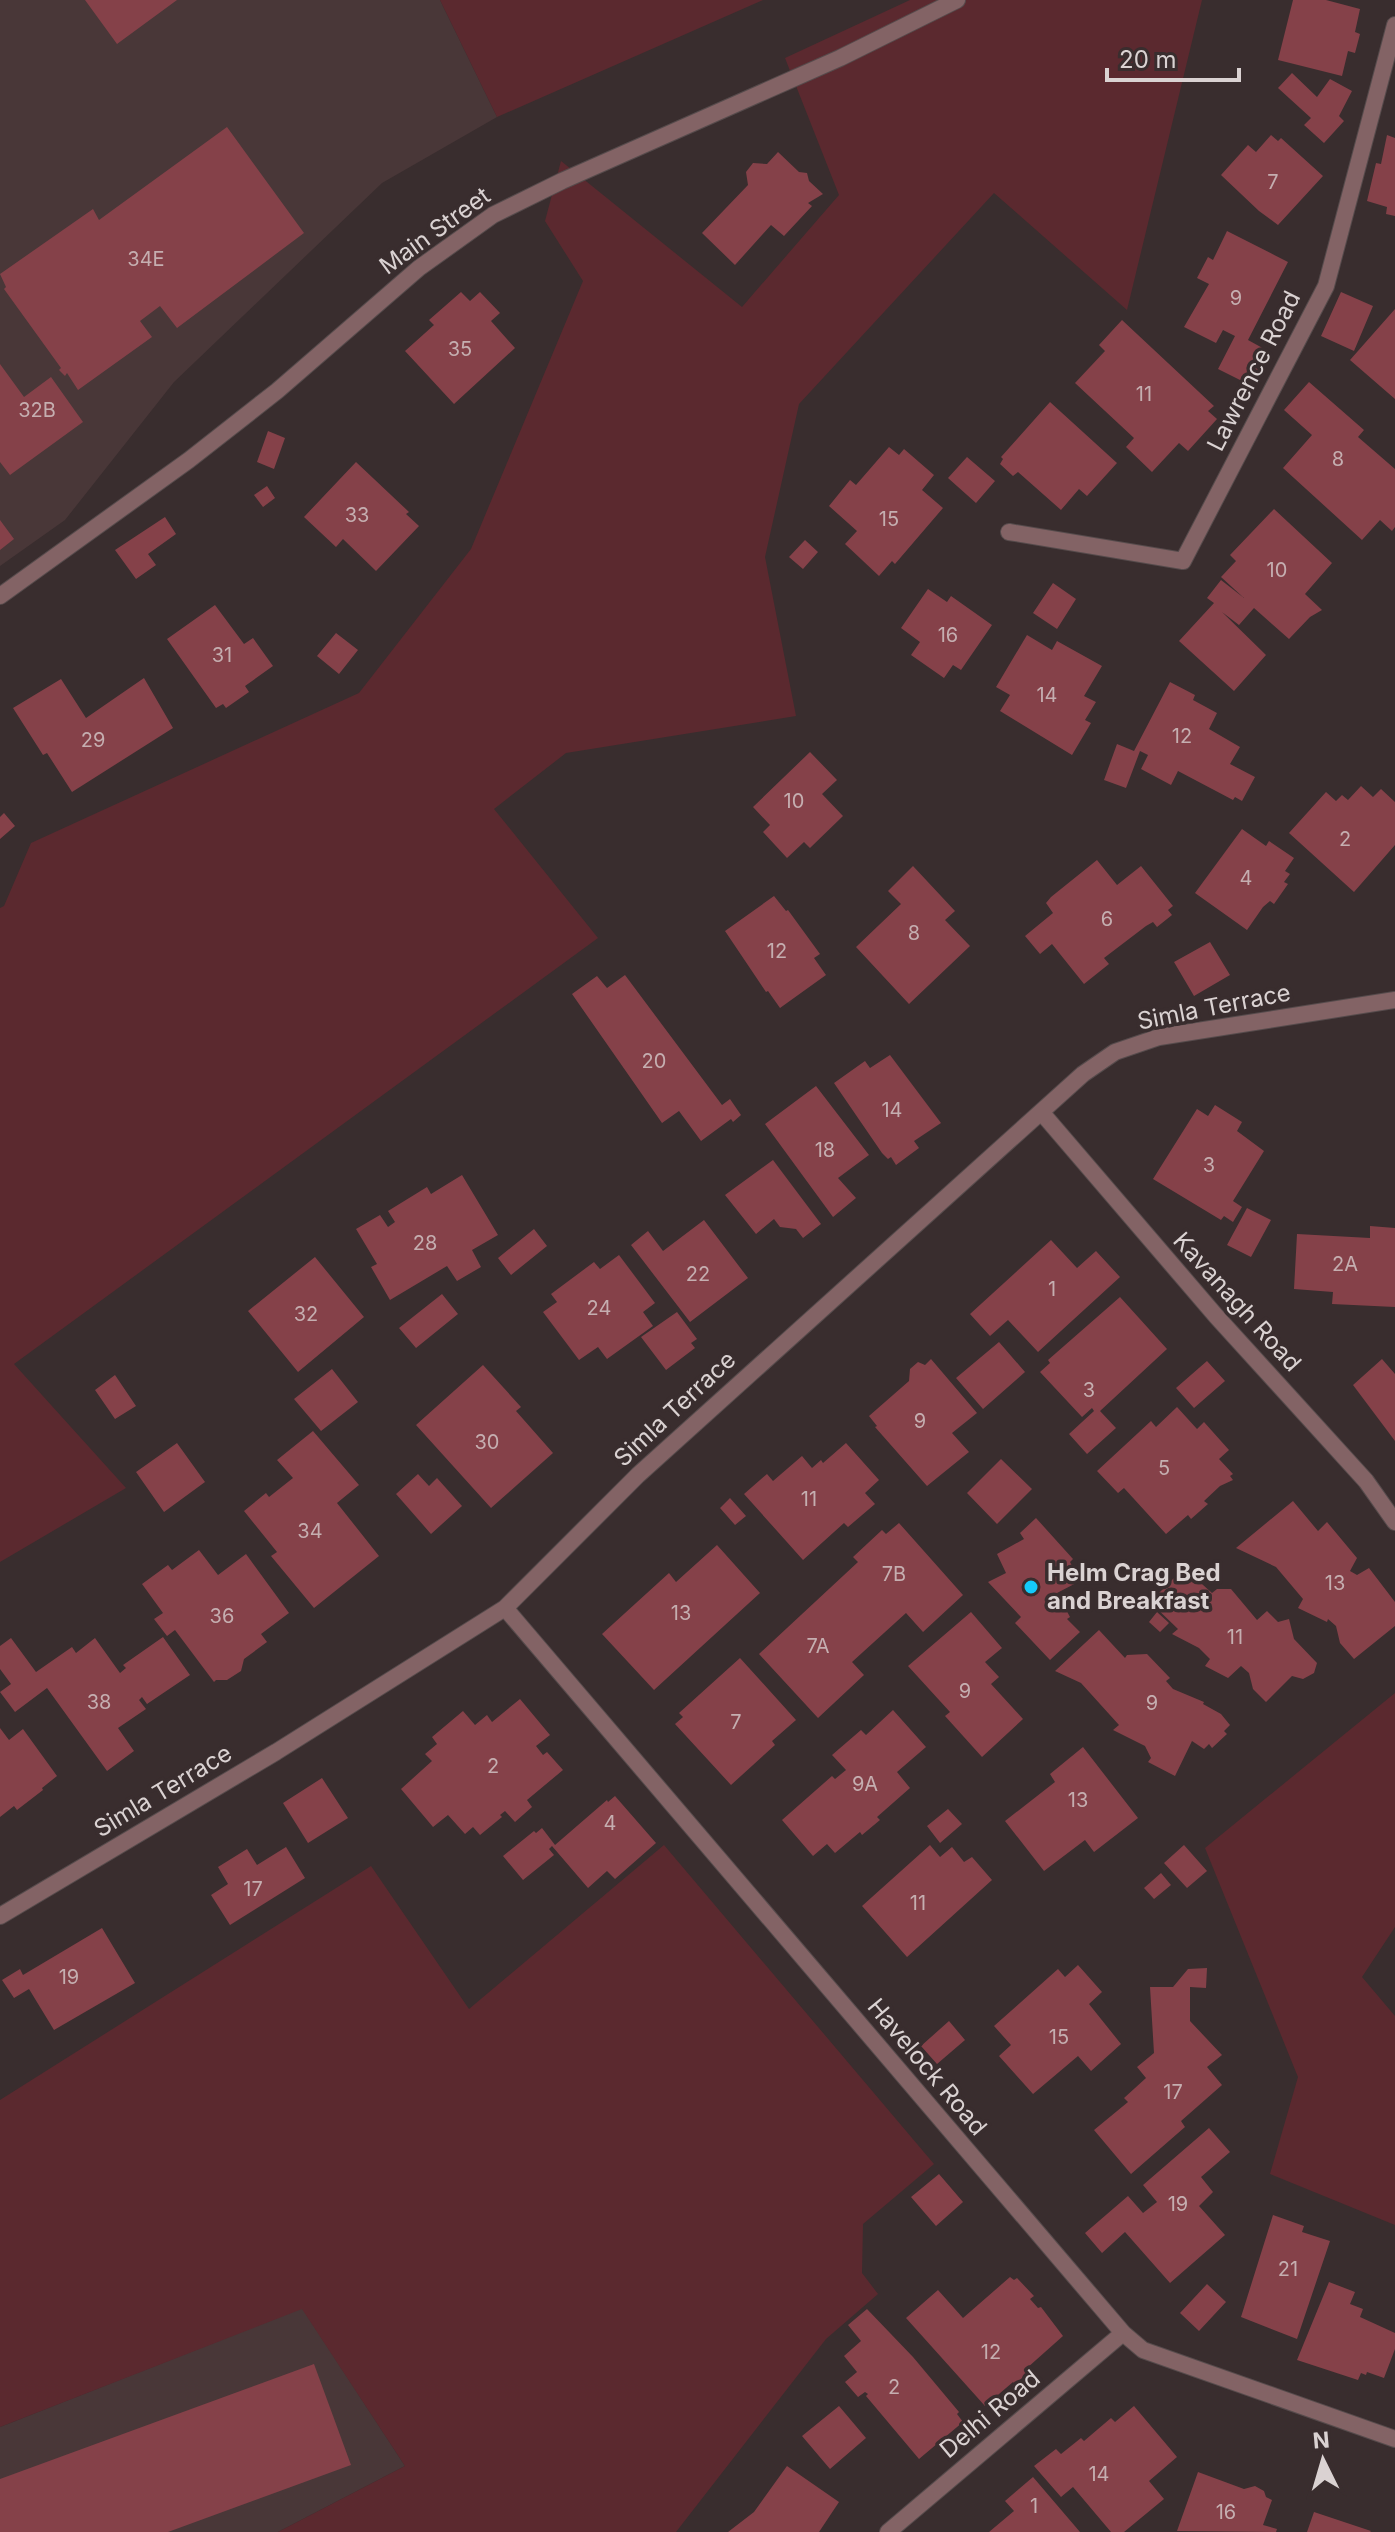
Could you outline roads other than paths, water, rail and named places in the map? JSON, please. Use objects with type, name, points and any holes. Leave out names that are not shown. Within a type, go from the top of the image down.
[{"type":"street","name":"Main Street","points":[[0,596],[189,460],[277,391],[419,268],[493,215],[562,181],[840,58],[957,0]]},
{"type":"street","name":"Lawrence Road","points":[[1009,532],[1183,561],[1326,286],[1395,25]]},
{"type":"street","name":"Simla Terrace","points":[[0,1916],[289,1744],[505,1608],[638,1475],[861,1271],[1083,1074],[1115,1052],[1159,1037],[1392,1003]]},
{"type":"street","name":"Kavanagh Road","points":[[1042,1113],[1216,1316],[1366,1481],[1395,1522]]},
{"type":"street","name":"Havelock Road","points":[[505,1608],[1123,2333],[1143,2350],[1395,2439]]},
{"type":"street","name":"Delhi Road","points":[[888,2532],[1123,2333]]},
{"type":"place","name":"Helm Crag Bed and Breakfast","points":[[1031,1587]]}]
